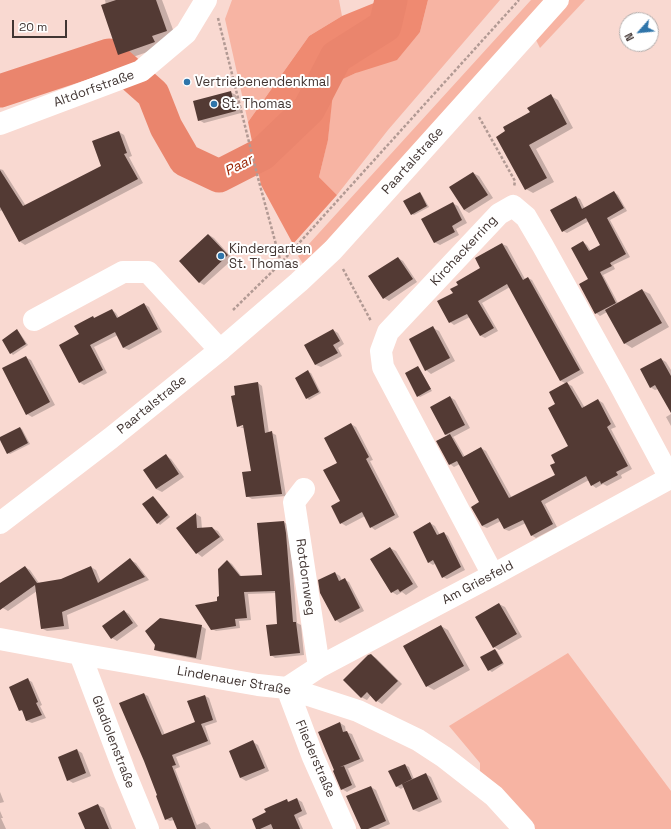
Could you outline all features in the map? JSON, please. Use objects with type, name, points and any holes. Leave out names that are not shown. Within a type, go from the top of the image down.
[{"type":"street","name":"Paartalstraße","points":[[0,523],[111,438],[220,350],[299,282],[333,250],[558,0]]},
{"type":"street","name":"Altdorfstraße","points":[[0,124],[142,71],[212,8]]},
{"type":"street","name":"Kirchackerring","points":[[493,575],[383,367],[381,351],[388,332],[499,214],[513,206]]},
{"type":"street","points":[[513,206],[526,217],[543,246],[670,478]]},
{"type":"street","points":[[34,320],[123,272],[148,272],[220,350]]},
{"type":"street","name":"Am Griesfeld","points":[[287,688],[319,668],[670,478]]},
{"type":"street","name":"Rotdornweg","points":[[304,489],[294,502],[319,668]]},
{"type":"street","name":"Lindenauer Straße","points":[[0,639],[258,685],[287,688],[358,711],[418,740],[444,757],[494,796],[524,829]]},
{"type":"street","name":"Gladiolenstraße","points":[[80,654],[122,766],[148,829]]},
{"type":"street","name":"Fliederstraße","points":[[287,688],[313,757],[345,829]]},
{"type":"path","points":[[228,315],[281,263],[519,0]]},
{"type":"path","points":[[212,8],[250,142],[281,263],[299,282]]},
{"type":"path","points":[[476,114],[480,118],[515,181],[513,206]]},
{"type":"path","points":[[340,263],[384,344]]},
{"type":"shaded area","points":[[232,0],[339,0],[342,16],[309,36],[248,122],[225,19]]},
{"type":"shaded area","points":[[379,0],[428,0],[420,32],[397,60],[356,73],[334,83],[328,140],[319,177],[337,195],[293,244],[261,185],[248,122],[309,36],[342,16]]},
{"type":"shaded area","points":[[428,0],[500,0],[388,130],[337,195],[319,177],[328,139],[333,83],[356,73],[420,32]]},
{"type":"shaded area","points":[[531,0],[550,0],[305,267],[298,256]]},
{"type":"shaded area","points":[[561,0],[585,0],[540,48],[536,40]]},
{"type":"shaded area","points":[[568,653],[671,791],[671,829],[534,829],[480,775],[480,763],[449,726]]},
{"type":"building","points":[[116,0],[156,0],[167,31],[152,36],[155,42],[118,55],[101,5]]},
{"type":"building","name":"St. Thomas","points":[[231,91],[236,111],[198,121],[193,101]]},
{"type":"building","points":[[551,94],[567,124],[529,145],[547,178],[525,190],[496,137],[505,131],[503,127],[530,112],[527,108]]},
{"type":"building","points":[[119,131],[127,153],[124,154],[138,179],[19,242],[0,207],[0,170],[23,206],[101,166],[92,141]]},
{"type":"building","points":[[473,172],[488,195],[464,210],[449,187]]},
{"type":"building","points":[[614,191],[624,208],[607,218],[626,254],[610,263],[612,266],[600,272],[616,303],[595,314],[579,284],[588,279],[571,248],[583,241],[589,251],[600,245],[586,218],[562,232],[550,210],[576,196],[582,209]]},
{"type":"building","points":[[420,192],[427,206],[411,215],[403,201]]},
{"type":"building","points":[[453,202],[462,220],[452,226],[455,232],[434,243],[421,219]]},
{"type":"building","points":[[208,234],[228,255],[199,283],[179,261]]},
{"type":"building","points":[[502,243],[523,280],[528,277],[580,370],[560,381],[507,284],[478,301],[494,328],[480,336],[467,314],[449,323],[437,301],[453,293],[450,289],[458,285],[456,282],[480,268],[475,258]]},
{"type":"building","points":[[398,257],[413,279],[383,299],[368,276]]},
{"type":"building","points":[[642,289],[662,323],[624,344],[605,310]]},
{"type":"building","points":[[144,303],[158,329],[123,348],[115,332],[90,345],[103,370],[79,383],[59,345],[79,334],[74,326],[93,316],[94,318],[112,309],[117,318]]},
{"type":"building","points":[[433,326],[450,358],[425,371],[409,339]]},
{"type":"building","points":[[17,329],[26,344],[10,354],[2,340]]},
{"type":"building","points":[[333,329],[340,341],[333,345],[338,353],[315,365],[304,345]]},
{"type":"building","points":[[26,356],[50,402],[26,415],[2,368]]},
{"type":"building","points":[[661,358],[671,376],[671,413],[655,385],[650,388],[640,369]]},
{"type":"building","points":[[418,366],[431,389],[417,397],[405,373]]},
{"type":"building","points":[[308,370],[319,392],[306,399],[295,378]]},
{"type":"building","points":[[258,382],[265,433],[272,431],[282,494],[246,497],[242,472],[251,471],[243,425],[237,427],[231,396],[235,395],[234,386]]},
{"type":"building","points":[[567,382],[582,408],[598,399],[611,424],[607,427],[628,466],[616,472],[618,475],[601,484],[600,481],[591,486],[586,476],[541,501],[553,524],[531,536],[523,520],[504,529],[498,518],[482,526],[471,507],[479,502],[457,461],[449,465],[436,441],[450,434],[463,457],[481,447],[509,498],[555,475],[550,465],[555,463],[551,455],[568,446],[548,408],[555,404],[549,392]]},
{"type":"building","points":[[450,396],[465,425],[445,435],[430,407]]},
{"type":"building","points":[[351,423],[369,457],[366,459],[395,515],[370,528],[362,512],[340,524],[331,506],[340,501],[323,470],[337,463],[324,438]]},
{"type":"building","points":[[20,427],[28,443],[7,454],[0,437]]},
{"type":"building","points":[[166,454],[179,474],[156,489],[143,470]]},
{"type":"building","points":[[153,496],[168,515],[157,524],[142,504]]},
{"type":"building","points":[[196,513],[197,528],[212,527],[220,537],[196,554],[176,528]]},
{"type":"building","points":[[284,521],[293,622],[296,622],[300,653],[270,656],[266,625],[277,624],[275,591],[244,592],[247,618],[235,619],[236,626],[211,630],[195,605],[217,601],[217,597],[219,596],[218,569],[227,560],[240,576],[262,575],[257,523]]},
{"type":"building","points":[[430,522],[437,535],[444,532],[461,567],[442,578],[433,560],[428,563],[413,532]]},
{"type":"building","points":[[390,547],[413,584],[400,592],[398,589],[391,593],[370,559]]},
{"type":"building","points":[[130,558],[145,577],[62,612],[64,626],[41,629],[35,585],[0,610],[0,583],[25,566],[37,583],[61,579],[91,566],[98,583]]},
{"type":"building","points":[[335,572],[339,581],[345,578],[360,608],[335,621],[320,593],[318,580]]},
{"type":"building","points":[[499,603],[517,634],[493,648],[475,617]]},
{"type":"building","points":[[124,610],[133,623],[111,639],[102,626]]},
{"type":"building","points":[[160,618],[202,625],[196,658],[154,650],[155,645],[145,631]]},
{"type":"building","points":[[441,625],[464,666],[426,687],[403,646]]},
{"type":"building","points":[[495,649],[503,663],[488,671],[480,657]]},
{"type":"building","points":[[371,654],[398,681],[376,702],[367,692],[361,698],[343,680],[368,655]]},
{"type":"building","points":[[28,678],[38,702],[36,703],[42,715],[26,721],[22,710],[19,711],[9,687]]},
{"type":"building","points":[[144,693],[162,735],[195,722],[187,701],[205,695],[213,720],[201,724],[208,741],[172,755],[176,765],[172,766],[196,829],[177,829],[172,817],[165,820],[144,761],[119,703]]},
{"type":"building","points":[[340,722],[343,732],[347,731],[360,759],[340,767],[344,766],[352,785],[341,790],[318,732]]},
{"type":"building","points":[[253,740],[265,768],[240,778],[229,751]]},
{"type":"building","points":[[77,749],[86,773],[67,781],[58,757]]},
{"type":"building","points":[[405,764],[412,779],[396,787],[388,771]]},
{"type":"building","points":[[426,773],[438,799],[413,810],[402,784]]},
{"type":"building","points":[[371,786],[386,821],[368,829],[361,829],[346,796]]},
{"type":"building","points":[[297,798],[302,811],[294,815],[300,829],[273,829],[271,824],[260,829],[256,829],[252,819],[266,812],[264,809],[287,799],[288,802]]},
{"type":"building","points":[[98,804],[109,829],[85,829],[78,813]]},
{"type":"waterway","name":"Paar","points":[[0,91],[109,55],[153,94],[166,127],[185,160],[219,176],[262,154],[309,109],[336,57],[385,26],[391,0]]},
{"type":"place","name":"Vertriebenendenkmal","points":[[187,82]]},
{"type":"place","name":"St. Thomas","points":[[214,104]]},
{"type":"place","name":"Kindergarten St. Thomas","points":[[221,256]]}]
